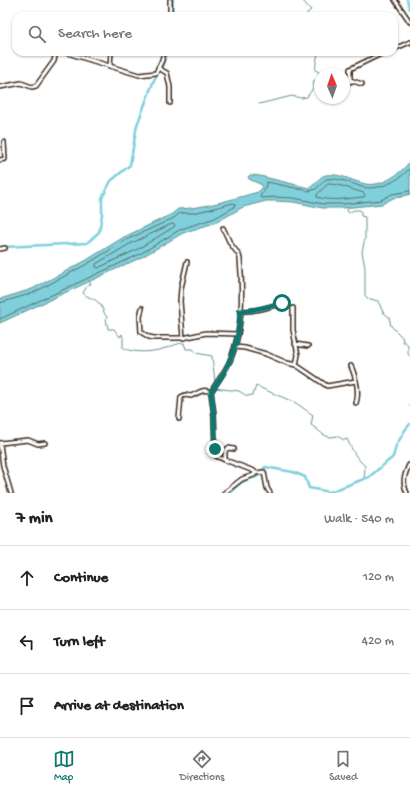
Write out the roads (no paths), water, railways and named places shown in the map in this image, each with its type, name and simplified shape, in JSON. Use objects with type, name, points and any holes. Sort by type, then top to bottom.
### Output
[{"type":"street","points":[[170,0],[170,12]]},
{"type":"street","points":[[394,0],[410,22]]},
{"type":"street","points":[[398,47],[410,42]]},
{"type":"street","points":[[0,87],[21,83],[36,86],[54,61],[55,56]]},
{"type":"street","points":[[77,56],[144,75],[154,74],[163,56]]},
{"type":"street","points":[[110,66],[111,56]]},
{"type":"street","points":[[362,84],[350,81],[350,69],[378,56]]},
{"type":"street","points":[[158,68],[167,73],[170,87],[170,103]]},
{"type":"street","points":[[0,160],[5,159],[4,142]]},
{"type":"street","points":[[223,228],[230,243],[239,254],[242,306],[235,347],[223,374],[211,392],[216,456],[254,471],[255,474]]},
{"type":"street","points":[[0,249],[5,248]]},
{"type":"street","points":[[183,338],[180,301],[186,262]]},
{"type":"street","points":[[240,311],[264,309],[282,303]]},
{"type":"street","points":[[142,308],[140,317],[141,332],[149,337],[183,338],[206,333],[238,334]]},
{"type":"street","points":[[293,308],[293,330],[298,358],[296,365]]},
{"type":"street","points":[[295,344],[308,346]]},
{"type":"street","points":[[235,347],[245,348],[266,354],[286,363],[296,365],[327,386],[356,381]]},
{"type":"street","points":[[351,366],[356,381],[358,396],[356,404]]},
{"type":"street","points":[[178,419],[181,397],[185,395],[191,396],[206,390],[211,392]]},
{"type":"street","points":[[11,493],[3,466],[0,443],[28,440],[38,444],[45,443]]},
{"type":"street","points":[[215,447],[225,451]]},
{"type":"street","points":[[225,451],[228,448],[234,449]]},
{"type":"street","points":[[225,451],[225,460]]},
{"type":"street","points":[[407,493],[403,480],[409,465]]},
{"type":"street","points":[[224,493],[242,479],[264,472],[267,488],[270,493]]},
{"type":"water","points":[[410,161],[410,194],[393,198],[382,204],[343,208],[323,208],[293,202],[275,201],[266,201],[243,207],[217,222],[183,233],[142,257],[0,323],[0,299],[32,289],[85,261],[124,237],[172,214],[178,209],[209,205],[258,192],[262,188],[262,185],[249,179],[248,177],[250,175],[309,188],[321,177],[326,175],[340,176],[362,183],[375,184],[389,180],[401,171]]},
{"type":"waterway","points":[[172,12],[173,0]]},
{"type":"waterway","points":[[302,0],[311,10],[308,12]]},
{"type":"waterway","points":[[407,0],[410,9]]},
{"type":"waterway","points":[[162,68],[166,56]]},
{"type":"waterway","points":[[259,104],[292,96],[301,98],[307,97],[313,88],[314,80],[317,80],[319,72],[315,70],[317,56]]},
{"type":"waterway","points":[[4,247],[87,243],[99,232],[102,215],[102,198],[111,181],[130,165],[137,125],[154,80],[159,71]]},
{"type":"waterway","points":[[348,208],[348,213],[354,210],[360,210],[361,216],[365,217],[365,238],[362,252],[365,268],[365,295],[367,298],[378,301],[383,312],[389,317],[391,326],[402,337],[402,342],[405,342],[408,345],[408,354],[410,356]]},
{"type":"waterway","points":[[89,281],[91,284],[87,286],[83,293],[97,301],[100,305],[107,317],[108,329],[114,329],[120,337],[122,334],[123,348],[139,352],[161,349],[184,343],[186,349],[193,349],[196,353],[212,356],[215,382]]},
{"type":"waterway","points":[[215,388],[239,391],[247,396],[253,395],[256,386],[296,403],[313,415],[311,425],[323,434],[328,437],[337,436],[344,440],[347,439],[354,454],[365,466],[364,479]]},
{"type":"waterway","points":[[229,493],[242,482],[258,476],[265,467],[293,472],[305,477],[309,488],[330,492],[369,477],[393,457],[396,446],[410,424]]}]
